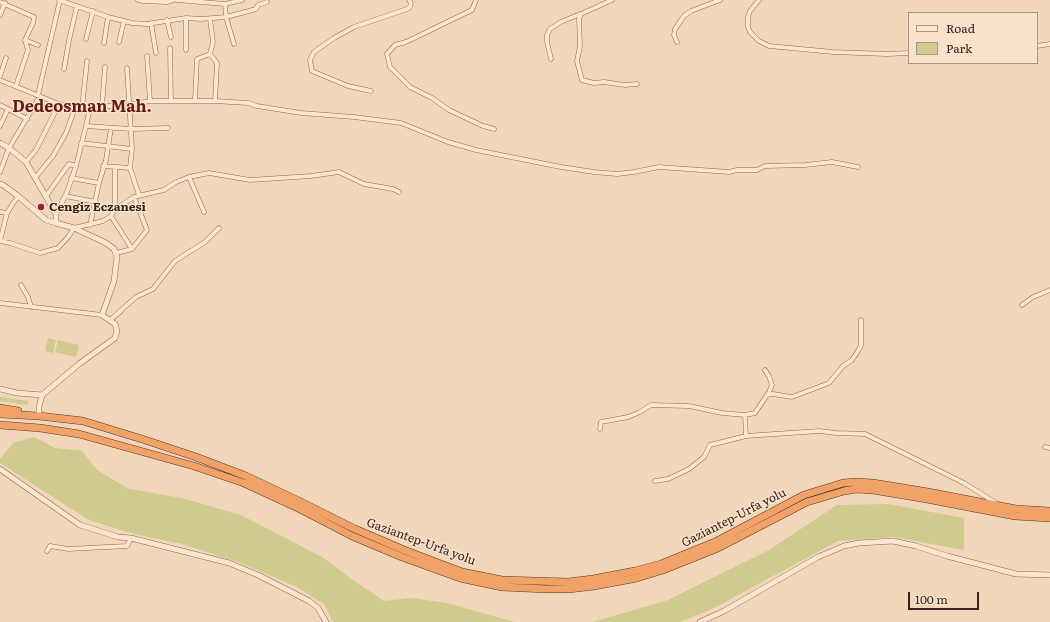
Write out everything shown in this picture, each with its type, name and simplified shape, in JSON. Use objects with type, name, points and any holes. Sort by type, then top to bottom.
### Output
[{"type":"highway","points":[[0,408],[39,416]]},
{"type":"highway","name":"Gaziantep-Urfa yolu","points":[[0,414],[39,416],[83,421],[196,457],[246,476],[355,529],[404,550],[462,572],[502,580],[568,582],[635,571],[675,558],[715,542],[804,495],[843,484],[856,482],[873,483],[928,492],[1000,506],[1050,511]]},
{"type":"highway","name":"Gaziantep-Urfa yolu","points":[[0,425],[40,428],[79,434],[194,466],[244,483],[296,507],[352,536],[402,557],[460,578],[502,587],[569,589],[637,578],[678,565],[718,548],[793,508],[828,494],[844,490],[873,490],[1016,516],[1050,518]]},
{"type":"street","points":[[0,172],[9,148],[27,119],[39,95],[60,0],[108,17],[132,23],[151,23],[186,18],[226,18],[256,9],[258,5],[267,2]]},
{"type":"street","points":[[138,0],[167,2],[175,0],[225,4],[238,0]]},
{"type":"street","points":[[371,91],[348,86],[312,71],[310,60],[314,52],[334,38],[354,27],[407,9],[410,7],[411,3],[409,0]]},
{"type":"street","points":[[476,0],[472,10],[406,42],[395,45],[387,54],[390,67],[410,87],[432,98],[449,110],[482,126],[494,129]]},
{"type":"street","points":[[551,59],[547,42],[547,35],[550,29],[561,22],[612,0]]},
{"type":"street","points":[[677,42],[674,35],[675,29],[684,16],[691,11],[720,0]]},
{"type":"street","points":[[759,0],[750,11],[747,23],[750,32],[769,46],[833,52],[887,54],[908,53]]},
{"type":"street","points":[[0,2],[34,17],[33,23],[25,40],[28,50],[16,86]]},
{"type":"street","points":[[0,15],[5,3]]},
{"type":"street","points":[[225,4],[226,18],[234,44]]},
{"type":"street","points":[[64,69],[77,6]]},
{"type":"street","points":[[86,39],[93,11]]},
{"type":"street","points":[[581,14],[579,19],[580,46],[577,62],[582,80],[594,83],[604,82],[625,86],[637,84]]},
{"type":"street","points":[[104,43],[108,17]]},
{"type":"street","points":[[186,18],[186,50]]},
{"type":"street","points":[[210,19],[213,42],[210,54]]},
{"type":"street","points":[[168,20],[171,38]]},
{"type":"street","points":[[119,42],[124,21]]},
{"type":"street","points":[[151,23],[156,53]]},
{"type":"street","points":[[25,40],[38,45]]},
{"type":"street","points":[[1038,46],[1050,44]]},
{"type":"street","points":[[170,48],[171,101]]},
{"type":"street","points":[[194,100],[197,59],[210,54]]},
{"type":"street","points":[[210,54],[217,63],[214,101]]},
{"type":"street","points":[[147,56],[150,101]]},
{"type":"street","points":[[0,76],[6,58]]},
{"type":"street","points":[[82,108],[86,61]]},
{"type":"street","points":[[102,106],[105,67]]},
{"type":"street","points":[[116,253],[132,249],[147,230],[136,196],[130,168],[132,148],[128,68]]},
{"type":"street","points":[[0,80],[59,104],[75,108],[129,105],[150,101],[194,100],[248,103],[301,114],[354,117],[401,123],[448,142],[476,150],[594,172],[617,174],[634,172],[659,166],[729,172],[737,170],[757,170],[765,166],[805,165],[832,162],[858,167]]},
{"type":"street","points":[[26,162],[36,150],[59,104]]},
{"type":"street","points":[[0,105],[27,119]]},
{"type":"street","points":[[35,178],[53,156],[66,133],[75,108]]},
{"type":"street","points":[[56,223],[56,214],[65,196],[76,166],[90,108]]},
{"type":"street","points":[[0,126],[8,109]]},
{"type":"street","points":[[86,126],[130,129],[168,128]]},
{"type":"street","points":[[90,225],[99,182],[106,160],[111,128]]},
{"type":"street","points":[[82,143],[132,148]]},
{"type":"street","points":[[0,144],[9,148],[26,162],[56,214]]},
{"type":"street","points":[[46,196],[69,164],[76,166]]},
{"type":"street","points":[[103,166],[130,168]]},
{"type":"street","points":[[115,167],[115,209]]},
{"type":"street","points":[[18,196],[7,213],[0,241],[40,253],[58,248],[74,228],[103,221],[111,216],[115,209],[136,196],[164,190],[176,182],[189,177],[209,173],[250,180],[311,176],[339,172],[364,184],[393,189],[400,192]]},
{"type":"street","points":[[189,177],[204,212]]},
{"type":"street","points":[[71,178],[99,182]]},
{"type":"street","points":[[0,184],[18,196],[46,220],[74,228],[106,243],[114,249],[117,257],[117,266],[114,281],[102,315]]},
{"type":"street","points":[[65,196],[96,202]]},
{"type":"street","points":[[0,212],[7,213]]},
{"type":"street","points":[[111,216],[132,249]]},
{"type":"street","points":[[110,320],[136,297],[153,289],[175,261],[205,242],[219,228]]},
{"type":"street","points":[[21,285],[28,297],[31,307]]},
{"type":"street","points":[[1022,305],[1033,297],[1050,290]]},
{"type":"street","points":[[0,303],[102,315],[114,324],[117,332],[115,338],[79,364],[42,395],[39,407],[39,416]]},
{"type":"street","points":[[110,320],[121,311]]},
{"type":"street","points":[[767,395],[773,394],[792,397],[829,383],[843,366],[852,360],[861,346],[861,320]]},
{"type":"street","points":[[600,429],[601,422],[628,417],[651,405],[689,406],[722,413],[745,415],[755,413],[772,385],[765,370]]},
{"type":"street","points":[[0,389],[17,393],[42,395]]},
{"type":"street","points":[[745,415],[746,436]]},
{"type":"street","points":[[655,481],[668,479],[689,469],[704,457],[710,445],[746,436],[819,431],[865,434],[964,484],[1000,506]]},
{"type":"street","points":[[1045,447],[1050,448]]},
{"type":"street","points":[[0,469],[80,525],[118,537],[131,538],[229,563],[258,575],[309,601],[318,608],[326,622]]},
{"type":"street","points":[[47,551],[50,546],[68,549],[127,546],[131,538]]},
{"type":"street","points":[[700,622],[724,611],[818,557],[844,546],[859,543],[893,541],[1016,574],[1050,575]]},
{"type":"green space","points":[[48,338],[56,340],[53,353],[45,351]]},
{"type":"green space","points":[[58,340],[79,345],[76,357],[55,352]]},
{"type":"green space","points":[[0,397],[28,401],[28,405],[0,401]]},
{"type":"green space","points":[[34,437],[55,448],[82,451],[97,470],[129,489],[182,498],[241,515],[322,557],[384,601],[412,598],[447,603],[514,622],[333,622],[324,604],[297,587],[241,563],[182,544],[134,534],[89,520],[0,463],[0,459],[13,443]]},
{"type":"green space","points":[[888,504],[964,518],[964,550],[894,537],[838,541],[714,608],[680,622],[593,622],[668,600],[769,550],[837,505]]},
{"type":"place","name":"Cengiz Eczanesi","points":[[41,207]]},
{"type":"district","name":"Dedeosman Mah.","points":[[82,107]]}]
